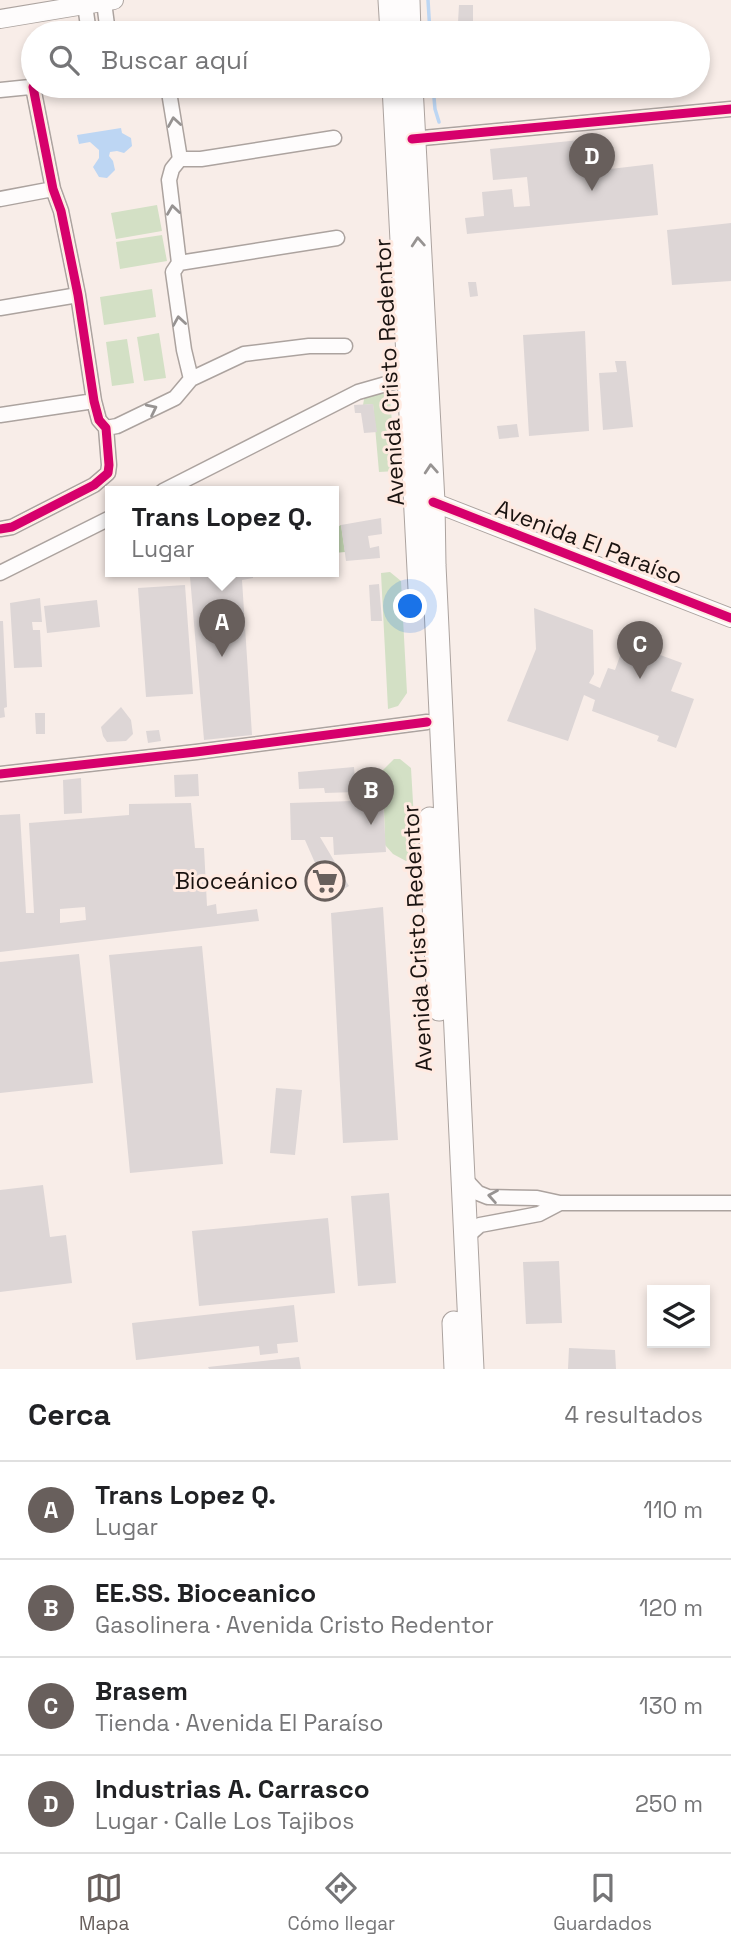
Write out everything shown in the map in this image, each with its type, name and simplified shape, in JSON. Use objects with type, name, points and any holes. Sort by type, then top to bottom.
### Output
[{"type":"highway","points":[[408,0],[409,21]]},
{"type":"highway","name":"Avenida Cristo Redentor","points":[[395,98],[427,722],[456,1369]]},
{"type":"highway","name":"Avenida Cristo Redentor","points":[[411,98],[433,502],[464,1238],[472,1369]]},
{"type":"street","points":[[0,19],[109,1],[108,21]]},
{"type":"street","points":[[85,5],[87,21]]},
{"type":"street","points":[[0,90],[21,88]]},
{"type":"street","points":[[0,529],[12,527],[49,509],[94,485],[108,473],[106,428],[99,420],[94,401],[78,295],[61,211],[53,189],[39,98]]},
{"type":"street","points":[[170,98],[180,159],[172,169],[169,180],[178,263],[173,272],[191,379]]},
{"type":"street","points":[[412,139],[731,109]]},
{"type":"street","points":[[180,159],[201,159],[334,138]]},
{"type":"street","points":[[0,199],[53,189]]},
{"type":"street","points":[[178,263],[337,238]]},
{"type":"street","points":[[0,308],[78,295]]},
{"type":"street","points":[[106,428],[117,426],[175,398],[191,379],[244,354],[297,347],[345,346]]},
{"type":"street","points":[[173,486],[358,392],[407,378]]},
{"type":"street","points":[[0,415],[94,401]]},
{"type":"street","name":"Avenida El Paraíso","points":[[433,502],[731,618]]},
{"type":"street","points":[[0,573],[105,520]]},
{"type":"street","points":[[0,774],[427,722]]},
{"type":"street","points":[[463,1177],[478,1193],[488,1197],[537,1198],[560,1203],[731,1203]]},
{"type":"street","points":[[464,1238],[480,1225],[539,1214],[560,1203]]},
{"type":"green space","points":[[157,205],[162,231],[116,239],[111,213]]},
{"type":"green space","points":[[162,235],[167,261],[120,269],[116,242]]},
{"type":"green space","points":[[152,289],[156,317],[104,325],[100,297]]},
{"type":"green space","points":[[159,333],[166,378],[144,381],[137,337]]},
{"type":"green space","points":[[127,339],[134,383],[112,386],[106,342]]},
{"type":"green space","points":[[389,386],[396,471],[379,472],[373,404],[363,405],[365,394]]},
{"type":"green space","points":[[341,525],[345,552],[339,553]]},
{"type":"green space","points":[[390,572],[401,581],[407,693],[398,706],[388,709],[381,573]]},
{"type":"green space","points":[[394,759],[400,759],[411,768],[416,854],[406,861],[393,854],[385,845],[383,770]]},
{"type":"water","points":[[121,128],[122,133],[131,138],[132,146],[124,153],[110,152],[115,170],[107,178],[99,177],[93,167],[99,158],[99,150],[90,142],[79,144],[77,135]]},
{"type":"building","points":[[459,5],[473,5],[473,21],[458,21]]},
{"type":"building","points":[[590,139],[593,171],[653,164],[658,215],[467,234],[465,218],[484,216],[482,192],[512,189],[514,207],[530,206],[527,177],[493,180],[490,149]]},
{"type":"building","points":[[731,223],[731,281],[672,285],[667,230]]},
{"type":"building","points":[[468,282],[476,282],[478,296],[470,297]]},
{"type":"building","points":[[585,331],[589,431],[529,436],[523,335]]},
{"type":"building","points":[[615,361],[626,361],[633,427],[603,430],[599,373],[617,372]]},
{"type":"building","points":[[373,404],[377,432],[364,433],[361,413],[355,413],[354,405]]},
{"type":"building","points":[[517,424],[519,437],[499,439],[497,426]]},
{"type":"building","points":[[381,518],[382,534],[368,536],[370,548],[379,546],[380,558],[346,561],[341,525]]},
{"type":"building","points":[[190,577],[253,577],[242,580],[252,735],[204,740]]},
{"type":"building","points":[[379,584],[382,621],[371,621],[369,585]]},
{"type":"building","points":[[185,585],[193,694],[146,697],[138,588]]},
{"type":"building","points":[[40,598],[42,622],[32,622],[33,630],[40,630],[42,667],[14,668],[10,603]]},
{"type":"building","points":[[97,600],[100,627],[47,633],[44,606]]},
{"type":"building","points":[[534,608],[593,630],[594,674],[589,683],[600,688],[608,668],[615,670],[625,642],[682,663],[671,691],[694,699],[676,748],[657,741],[659,736],[592,711],[595,700],[584,695],[568,741],[507,721],[536,649]]},
{"type":"building","points":[[0,621],[3,621],[7,707],[4,708],[5,717],[0,718]]},
{"type":"building","points":[[121,707],[131,720],[133,734],[126,741],[107,742],[101,727]]},
{"type":"building","points":[[35,713],[45,713],[45,734],[36,734]]},
{"type":"building","points":[[159,730],[161,741],[148,743],[146,731]]},
{"type":"building","points":[[354,767],[356,792],[325,793],[324,788],[299,789],[298,772]]},
{"type":"building","points":[[198,774],[199,796],[175,797],[174,775]]},
{"type":"building","points":[[81,778],[82,813],[64,814],[63,780]]},
{"type":"building","points":[[383,800],[386,852],[334,855],[333,837],[320,837],[349,886],[332,896],[323,896],[309,879],[319,872],[305,840],[291,840],[290,803]]},
{"type":"building","points":[[191,803],[195,848],[204,848],[207,906],[216,904],[217,914],[257,909],[259,921],[0,952],[0,815],[20,814],[26,913],[34,913],[29,823],[129,815],[129,804]],"holes":[[[85,907],[86,920],[60,923],[60,909]]]},
{"type":"building","points":[[383,907],[398,1140],[343,1143],[331,913]]},
{"type":"building","points":[[202,946],[223,1164],[130,1173],[109,955]]},
{"type":"building","points":[[79,954],[93,1083],[0,1093],[0,962]]},
{"type":"building","points":[[276,1088],[302,1090],[295,1155],[270,1153]]},
{"type":"building","points":[[43,1185],[50,1237],[66,1235],[72,1283],[0,1292],[0,1190]]},
{"type":"building","points":[[389,1193],[396,1283],[358,1286],[351,1196]]},
{"type":"building","points":[[328,1218],[335,1293],[199,1306],[192,1231]]},
{"type":"building","points":[[559,1261],[562,1323],[526,1324],[523,1262]]},
{"type":"building","points":[[294,1305],[298,1342],[277,1344],[278,1353],[260,1355],[259,1346],[136,1360],[132,1323]]},
{"type":"building","points":[[569,1348],[615,1350],[616,1369],[568,1369]]},
{"type":"building","points":[[299,1357],[301,1369],[208,1367]]},
{"type":"waterway","points":[[428,0],[429,21]]},
{"type":"waterway","points":[[434,98],[439,122]]},
{"type":"cycle path","points":[[0,529],[12,527],[94,485],[108,473],[109,465],[106,428],[99,420],[94,401],[78,295],[35,98]]},
{"type":"cycle path","points":[[412,139],[731,109]]},
{"type":"cycle path","points":[[433,502],[731,618]]},
{"type":"cycle path","points":[[0,774],[427,722]]},
{"type":"place","name":"Industrias A. Carrasco","points":[[592,191]]},
{"type":"place","name":"Trans Lopez Q.","points":[[222,657]]},
{"type":"place","name":"Brasem","points":[[640,679]]},
{"type":"place","name":"EE.SS. Bioceanico","points":[[371,825]]},
{"type":"place","name":"Bioceánico","points":[[325,881]]}]
